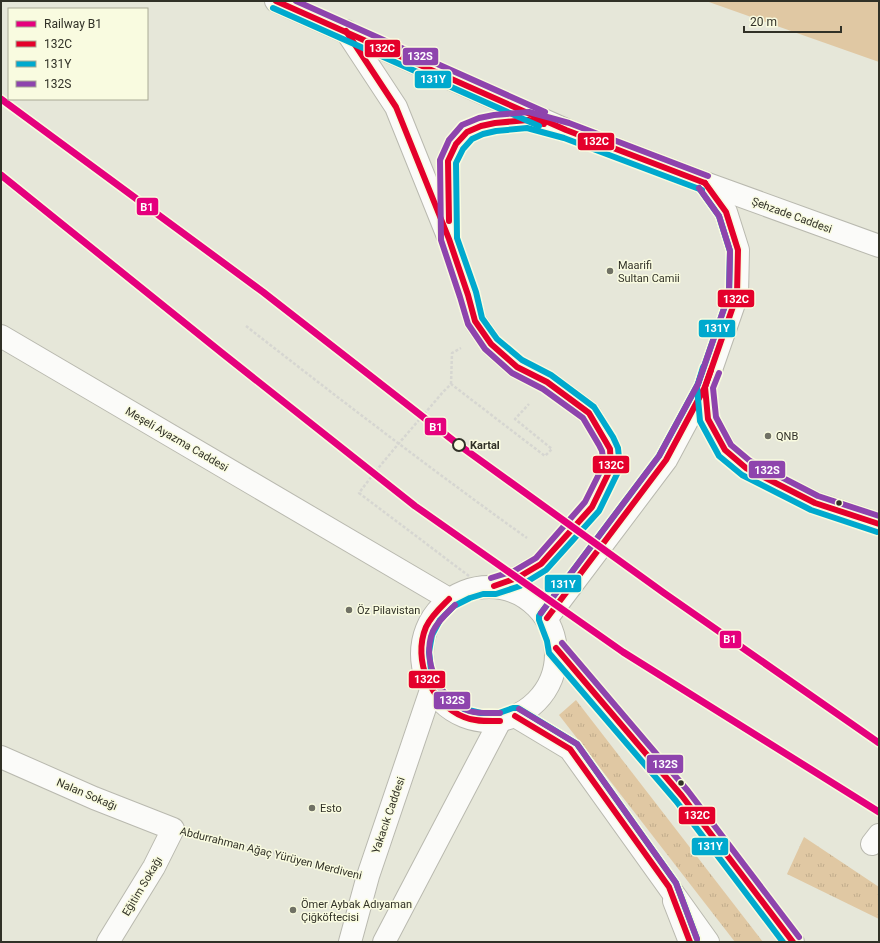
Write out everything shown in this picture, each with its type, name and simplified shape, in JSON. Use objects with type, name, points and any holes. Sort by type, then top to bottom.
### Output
[{"type":"main road","points":[[276,1],[566,130]]},
{"type":"main road","points":[[346,32],[396,106],[449,239],[475,321],[483,334],[491,344],[518,367],[547,382],[589,413],[610,449],[611,468],[592,507],[541,564],[517,578],[467,590],[449,599],[434,615],[424,632],[421,652],[423,672],[431,690],[444,705],[461,716],[480,721],[507,718],[521,714],[538,700],[551,682],[557,660],[555,639],[547,618],[533,602],[515,591],[488,586]]},
{"type":"main road","points":[[449,239],[448,161],[456,144],[467,132],[481,126],[495,123],[528,120],[566,130]]},
{"type":"main road","name":"Şehzade Caddesi","points":[[566,130],[879,246]]},
{"type":"main road","points":[[547,618],[666,460],[705,387],[737,296],[738,250],[726,212],[706,183]]},
{"type":"main road","name":"Meşeli Ayazma Caddesi","points":[[1,336],[449,599]]},
{"type":"main road","points":[[705,387],[708,419],[725,450],[746,468],[815,503],[879,524]]},
{"type":"main road","points":[[556,648],[682,796],[793,942]]},
{"type":"main road","name":"Yakacık Caddesi","points":[[350,942],[368,876],[431,690]]},
{"type":"main road","points":[[507,718],[570,749],[708,942]]},
{"type":"main road","points":[[384,942],[507,718]]},
{"type":"main road","name":"Nalan Sokağı","points":[[1,757],[94,798],[173,829]]},
{"type":"main road","name":"Eğitim Sokağı","points":[[108,942],[154,867],[173,829]]},
{"type":"main road","points":[[668,887],[675,942]]},
{"type":"main road","points":[[668,887],[690,942]]},
{"type":"path","points":[[246,326],[319,383],[529,540]]},
{"type":"path","points":[[452,353],[451,384],[359,493],[488,586]]},
{"type":"path","points":[[451,384],[545,456],[552,449],[515,419],[547,382]]},
{"type":"path","name":"Abdurrahman Ağaç Yürüyen Merdiveni","points":[[173,829],[368,876]]},
{"type":"green space","points":[[706,1],[879,1],[879,62]]},
{"type":"green space","points":[[576,700],[763,942],[735,942],[559,715]]},
{"type":"green space","points":[[804,837],[879,887],[879,919],[787,874]]},
{"type":"rail line","name":"B1","points":[[1,99],[263,292],[459,445],[664,593],[879,743]]},
{"type":"rail line","name":"B1","points":[[1,175],[415,506],[623,652],[879,812]]},
{"type":"transit line","name":"132C","points":[[276,1],[566,130],[705,183]]},
{"type":"transit line","name":"132S","points":[[296,1],[545,112]]},
{"type":"transit line","name":"131Y","points":[[273,8],[539,126]]},
{"type":"transit line","name":"132C","points":[[346,31],[396,107],[449,239],[475,321],[491,344],[517,367],[547,382],[589,413],[610,449],[611,468],[592,507],[541,564],[517,578],[494,586]]},
{"type":"transit line","name":"132S","points":[[491,578],[514,571],[536,558],[585,502],[603,466],[603,458],[602,451],[583,418],[543,389],[512,373],[485,349],[468,324],[441,240],[440,160],[449,140],[462,125],[479,118],[529,112],[569,123],[708,176]]},
{"type":"transit line","name":"132C","points":[[449,221],[448,161],[456,144],[467,132],[481,126],[495,123],[528,120],[544,124]]},
{"type":"transit line","name":"131Y","points":[[697,939],[676,883],[577,744],[518,708],[513,708],[499,713],[481,713],[464,709],[450,699],[438,686],[431,670],[429,652],[432,635],[440,620],[454,606],[470,598],[483,594],[496,594],[520,586],[546,570],[599,511],[619,470],[618,448],[613,437],[594,407],[551,375],[522,360],[497,339],[482,318],[476,292],[457,238],[456,163],[463,149],[472,139],[483,134],[496,131],[527,128],[564,138],[702,190]]},
{"type":"transit line","name":"132C","points":[[547,618],[666,460],[705,387],[737,295],[738,250],[726,212],[705,183]]},
{"type":"transit line","name":"131Y","points":[[699,188],[719,216],[730,251],[729,294],[698,384],[659,456],[541,613],[539,620],[547,641],[549,653],[676,801],[783,942]]},
{"type":"transit line","name":"132S","points":[[541,613],[659,456],[698,384],[729,294],[730,251],[719,216],[699,188]]},
{"type":"transit line","name":"131Y","points":[[703,367],[697,387],[700,421],[719,456],[742,475],[811,510],[877,532]]},
{"type":"transit line","name":"132C","points":[[711,370],[705,387],[708,419],[725,450],[746,468],[815,503],[879,524]]},
{"type":"transit line","name":"132S","points":[[719,373],[713,388],[716,417],[731,445],[750,461],[818,496],[879,516]]},
{"type":"transit line","name":"132C","points":[[449,599],[430,619],[422,640],[421,653],[427,680],[442,702],[452,711],[473,720],[500,721]]},
{"type":"transit line","name":"132S","points":[[455,605],[443,617],[433,631],[429,654],[435,678],[449,698],[458,706],[473,712],[500,713]]},
{"type":"transit line","name":"132S","points":[[562,643],[688,791],[799,937]]},
{"type":"transit line","name":"132C","points":[[556,648],[682,796],[793,942]]},
{"type":"transit line","name":"132S","points":[[519,709],[577,744],[676,883],[697,939]]},
{"type":"transit line","name":"132C","points":[[515,716],[570,749],[669,887],[690,942]]},
{"type":"place","name":"Maarifi Sultan Camii","points":[[610,271]]},
{"type":"place","name":"QNB","points":[[768,436]]},
{"type":"place","name":"Kartal","points":[[459,445]]},
{"type":"place","name":"Öz Pilavistan","points":[[349,610]]},
{"type":"place","name":"Esto","points":[[312,808]]},
{"type":"place","name":"Ömer Aybak Adıyaman Çiğköftecisi","points":[[293,910]]}]
